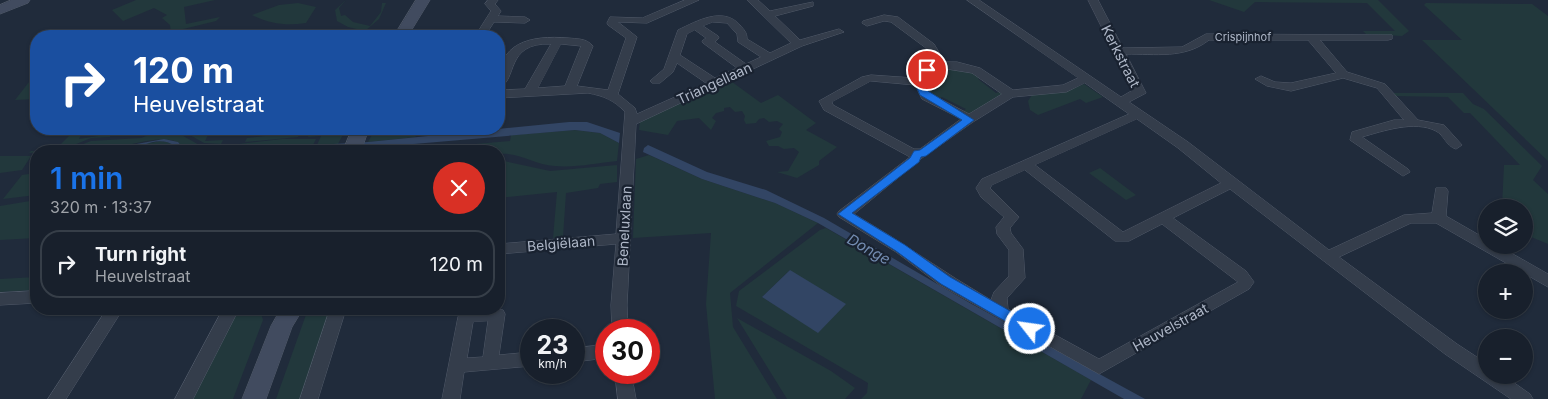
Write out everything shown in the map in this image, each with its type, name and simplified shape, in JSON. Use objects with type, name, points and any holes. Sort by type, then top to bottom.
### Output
[{"type":"main road","points":[[2,7],[23,0]]},
{"type":"main road","points":[[408,30],[423,0]]},
{"type":"main road","points":[[409,30],[430,0]]},
{"type":"main road","points":[[254,399],[286,315]]},
{"type":"street","points":[[484,30],[496,11],[490,4],[493,0]]},
{"type":"street","points":[[632,37],[612,23],[614,19],[643,21],[694,0]]},
{"type":"street","points":[[752,0],[798,44]]},
{"type":"street","points":[[972,0],[1139,114],[1478,367]]},
{"type":"street","name":"Kerkstraat","points":[[1093,0],[1140,93],[1121,101]]},
{"type":"street","points":[[767,15],[808,4]]},
{"type":"street","points":[[867,23],[884,18],[894,19],[930,46],[942,66]]},
{"type":"street","points":[[492,19],[525,20]]},
{"type":"street","points":[[656,81],[669,70],[682,32],[711,19],[730,20],[742,34],[742,40],[770,57]]},
{"type":"street","points":[[612,95],[632,37],[643,21]]},
{"type":"street","points":[[695,26],[714,38],[707,42],[745,68]]},
{"type":"street","name":"Triangellaan","points":[[630,122],[798,44],[839,32]]},
{"type":"street","name":"Crispijnhof","points":[[1119,51],[1183,50],[1194,47],[1206,37],[1388,37]]},
{"type":"street","points":[[1311,37],[1343,74],[1380,86],[1414,123]]},
{"type":"street","points":[[505,71],[513,54],[519,47],[536,40],[584,43],[587,46],[569,90]]},
{"type":"street","points":[[530,93],[557,42]]},
{"type":"street","points":[[674,56],[714,83]]},
{"type":"street","points":[[919,82],[925,72],[942,66],[958,65],[976,70],[1010,94],[1066,88],[1087,78]]},
{"type":"street","points":[[1261,79],[1273,86],[1293,88],[1343,74]]},
{"type":"street","points":[[918,153],[911,153],[828,107],[825,101],[829,97],[862,80],[871,78],[919,82]]},
{"type":"street","points":[[919,82],[926,96],[969,120]]},
{"type":"street","points":[[505,94],[530,93],[540,90],[608,92],[630,108],[630,122]]},
{"type":"street","name":"Heuvelstraat","points":[[1010,94],[969,120],[922,154],[918,153],[915,160],[844,214],[901,248],[945,281],[1099,367],[1244,285],[1246,282],[1241,275],[1163,218]]},
{"type":"street","points":[[1000,312],[1000,296],[1017,278],[1016,249],[1004,234],[1003,227],[1012,217],[986,194],[983,188],[987,182],[1139,114]]},
{"type":"street","name":"Beneluxlaan","points":[[620,319],[630,122]]},
{"type":"street","points":[[1403,172],[1356,140],[1356,135],[1394,124],[1414,123],[1440,128],[1456,145]]},
{"type":"street","points":[[1025,164],[1120,237],[1124,237],[1232,183]]},
{"type":"street","points":[[1439,218],[1440,191]]},
{"type":"street","points":[[1329,256],[1409,218],[1439,218],[1548,281]]},
{"type":"street","name":"Belgiëlaan","points":[[505,248],[623,238]]},
{"type":"street","points":[[2,302],[30,298]]},
{"type":"street","points":[[57,399],[112,315]]},
{"type":"street","points":[[184,399],[228,315]]},
{"type":"street","points":[[309,399],[336,315]]},
{"type":"street","points":[[451,399],[466,317],[487,315]]},
{"type":"street","points":[[490,363],[497,315]]},
{"type":"street","points":[[457,366],[520,360]]},
{"type":"street","points":[[625,384],[627,399]]},
{"type":"street","points":[[1503,384],[1524,399]]},
{"type":"green space","points":[[136,0],[215,0],[184,7],[186,24],[220,17],[216,21],[179,30],[171,30],[170,25],[162,18],[167,15],[154,8],[123,21],[112,10]]},
{"type":"green space","points":[[346,0],[339,8],[341,16],[345,15],[353,22],[370,26],[381,12],[382,3],[386,3],[379,19],[366,30],[348,27],[337,21],[335,10]]},
{"type":"green space","points":[[1209,0],[1378,0],[1409,31],[1402,36],[1366,34],[1363,31],[1395,31],[1367,3],[1255,2],[1244,12]]},
{"type":"green space","points":[[298,3],[316,7],[306,23],[279,24],[252,15],[279,5]]},
{"type":"green space","points":[[1426,3],[1532,4],[1548,16],[1548,161],[1422,40],[1462,40],[1424,5]]},
{"type":"green space","points":[[953,67],[983,76],[978,79],[996,93],[1002,91],[1003,95],[978,111],[967,113],[962,112],[966,109],[942,97],[937,100],[929,95],[924,79],[931,80],[940,73],[935,69]]},
{"type":"green space","points":[[728,79],[761,103],[778,95],[816,123],[806,130],[837,147],[819,161],[819,165],[797,178],[777,172],[788,171],[799,152],[794,148],[784,149],[778,146],[769,146],[766,141],[780,137],[782,132],[779,129],[783,124],[777,121],[769,122],[764,118],[759,119],[756,123],[746,124],[742,111],[735,112],[730,107],[716,113],[712,118],[716,121],[711,130],[699,118],[677,121],[668,135],[639,130],[640,121]]},
{"type":"green space","points":[[29,82],[30,99],[15,100]]},
{"type":"green space","points":[[1084,84],[1103,97],[1086,103],[1080,99],[1038,115],[1030,110],[1028,101],[1032,95],[1070,90]]},
{"type":"green space","points":[[1391,93],[1463,93],[1473,104],[1484,109],[1542,166],[1533,180],[1548,194],[1548,244],[1533,238],[1533,199],[1502,199],[1504,165],[1520,165],[1470,113],[1464,113],[1448,97],[1394,96]]},
{"type":"green space","points":[[575,130],[600,133],[619,143],[617,161],[578,166],[547,165],[505,154],[505,145],[463,145],[510,141],[511,135]]},
{"type":"green space","points":[[70,135],[81,135],[79,139],[111,135],[110,137],[91,138],[74,145],[60,145]]},
{"type":"green space","points":[[149,135],[182,135],[199,145],[182,145],[163,139],[128,145],[81,145],[91,141],[141,138]]},
{"type":"green space","points":[[190,135],[208,135],[205,141],[223,140],[221,144],[204,143]]},
{"type":"green space","points":[[299,135],[298,137],[245,142],[247,138]]},
{"type":"green space","points":[[309,135],[343,135],[338,144],[317,145],[321,136],[308,137]]},
{"type":"green space","points":[[372,135],[414,135],[416,137],[368,142]]},
{"type":"green space","points":[[282,139],[316,139],[313,145],[230,145]]},
{"type":"green space","points":[[161,141],[174,145],[139,145]]},
{"type":"green space","points":[[649,155],[702,179],[775,203],[818,223],[730,293],[733,327],[777,399],[715,399],[706,304],[711,233],[633,238],[636,159]]},
{"type":"green space","points":[[0,156],[30,156],[22,170],[0,173]]},
{"type":"green space","points":[[505,161],[550,171],[617,165],[617,182],[600,184],[598,188],[566,193],[563,237],[553,238],[557,192],[505,197]]},
{"type":"green space","points":[[1100,168],[1136,195],[1126,200],[1089,173]]},
{"type":"green space","points":[[30,174],[30,196],[3,199],[22,175]]},
{"type":"green space","points":[[30,201],[30,238],[0,240],[0,206]]},
{"type":"green space","points":[[826,228],[1091,380],[1081,399],[861,399],[867,393],[868,383],[736,306],[739,291],[820,230]],"holes":[[[790,270],[818,332],[762,297]]]},
{"type":"green space","points":[[30,277],[30,290],[0,292],[0,279]]},
{"type":"green space","points":[[235,315],[262,315],[263,320],[233,399],[192,399]]},
{"type":"green space","points":[[306,315],[331,315],[304,399],[276,399]]},
{"type":"green space","points":[[737,318],[831,371],[855,388],[845,399],[787,399]]},
{"type":"water","points":[[587,122],[620,133],[619,143],[600,133],[575,130],[402,145],[316,145],[438,135],[505,135],[505,128]]},
{"type":"water","points":[[164,139],[178,142],[181,145],[157,141],[143,145],[131,145]]},
{"type":"water","name":"Donge","points":[[648,145],[707,172],[766,190],[824,218],[970,303],[1145,399],[1124,399],[818,223],[775,203],[702,179],[643,152],[644,148]]},
{"type":"water","points":[[790,270],[846,304],[818,333],[762,297]]},
{"type":"route","points":[[927,70],[922,74],[919,82],[926,96],[969,120],[922,154],[918,153],[915,160],[844,214],[901,248],[945,281],[1030,329]]}]
